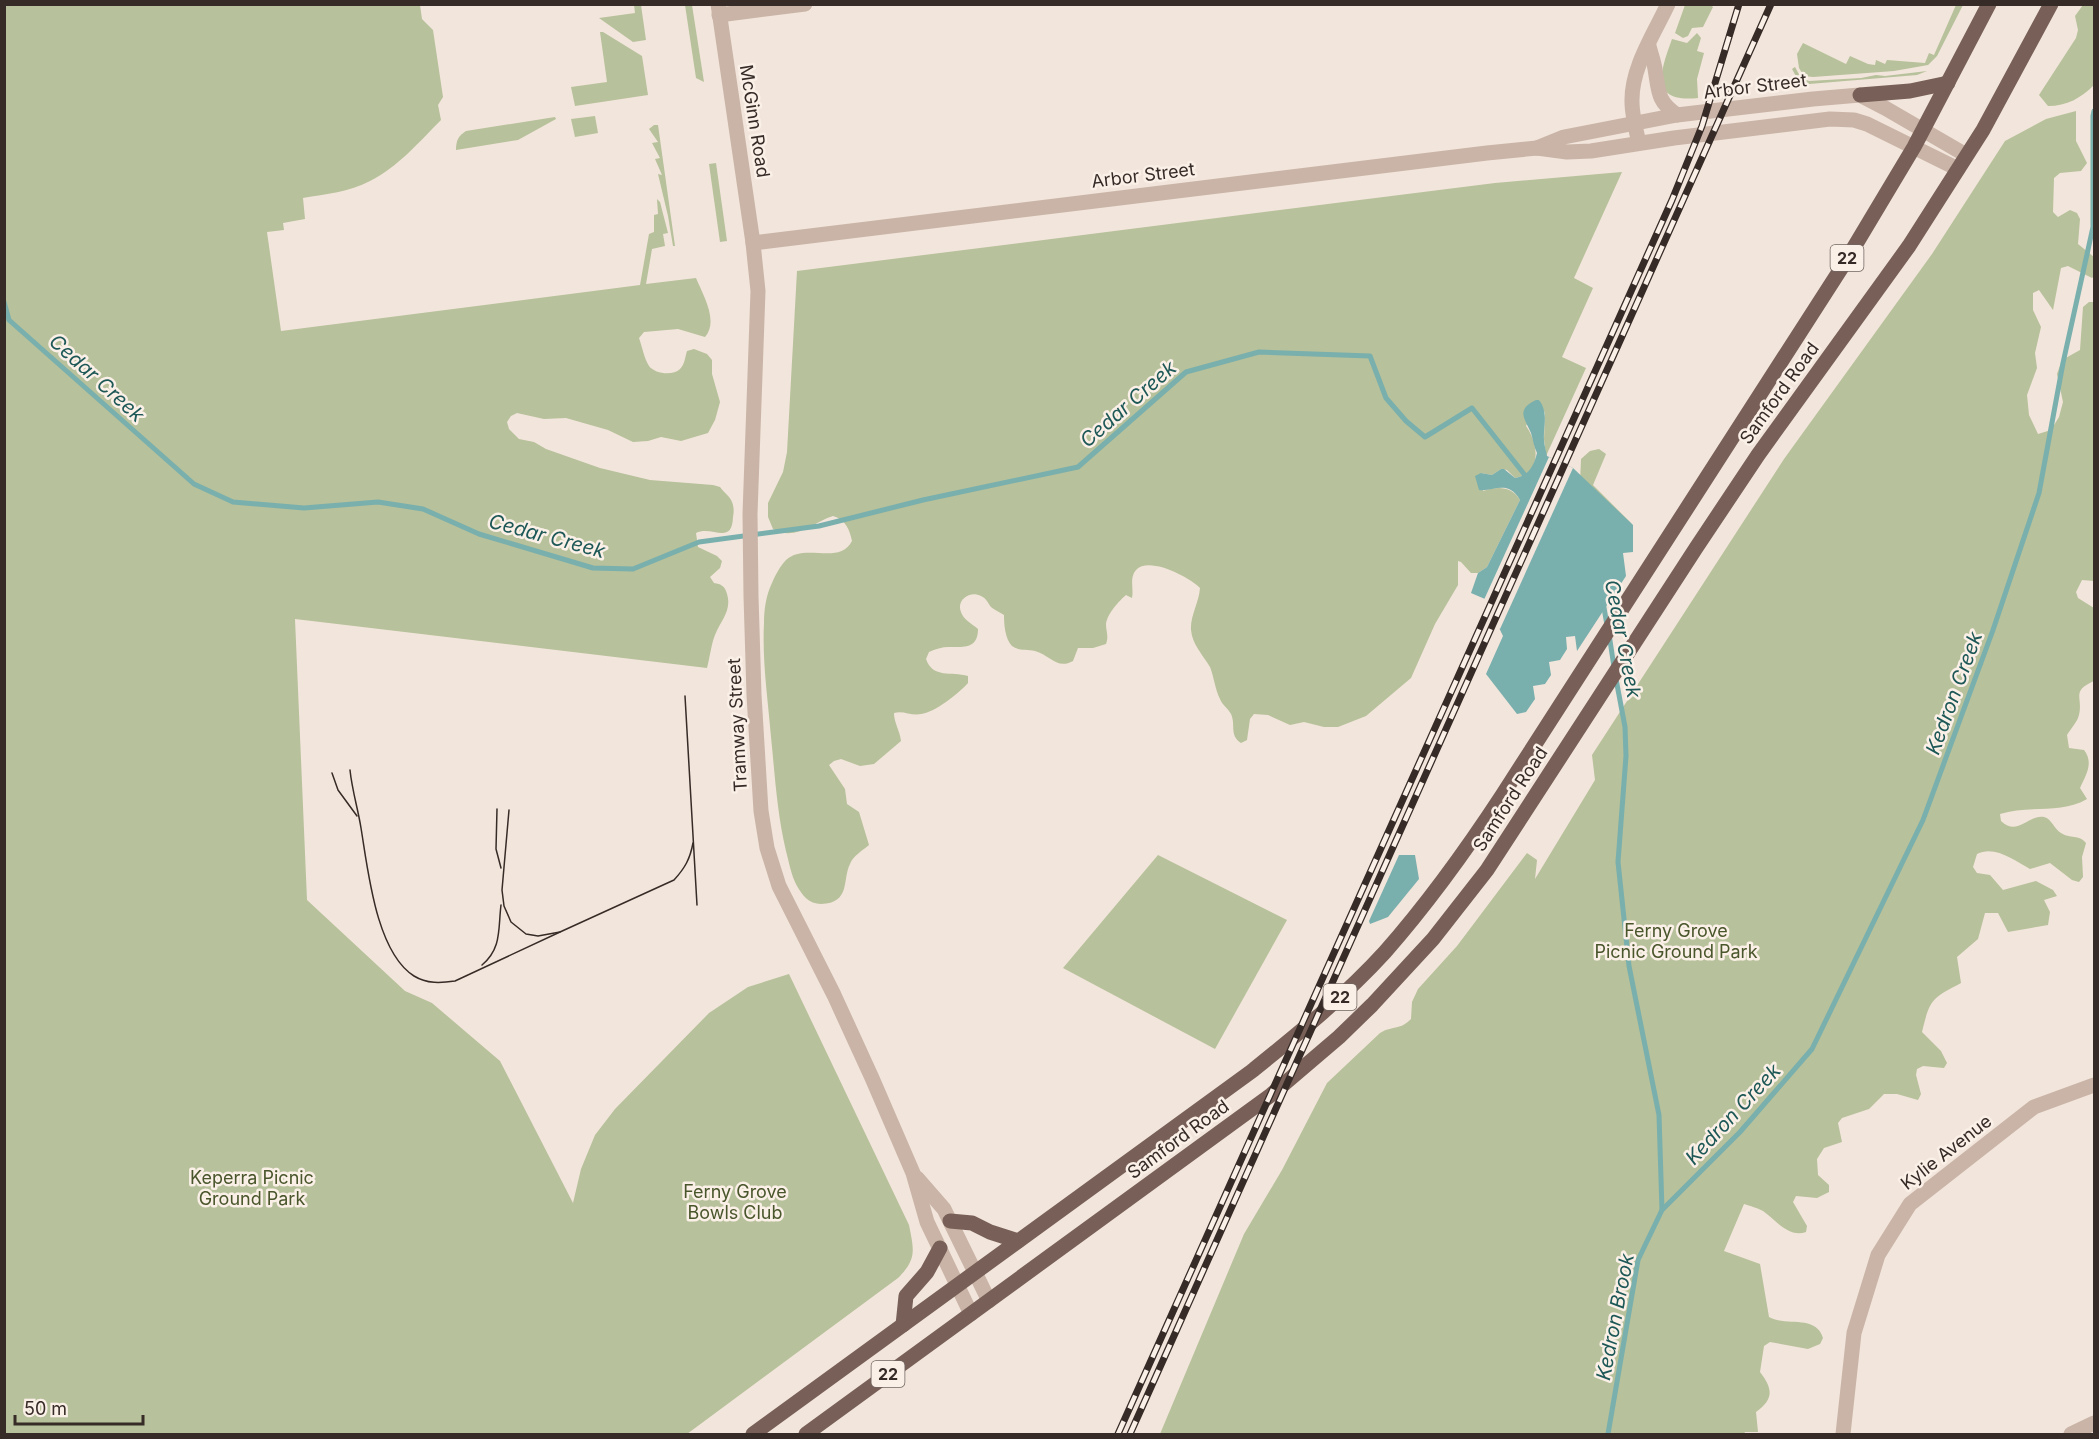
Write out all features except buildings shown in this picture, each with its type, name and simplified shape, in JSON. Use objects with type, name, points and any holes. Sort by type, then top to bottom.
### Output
[{"type":"main road","name":"Samford Road","points":[[753,1434],[1252,1071],[1316,1019],[1384,953],[1439,887],[1503,794],[1844,264],[1914,147],[1989,4]]},
{"type":"main road","name":"Samford Road","points":[[806,1434],[1271,1095],[1372,1005],[1433,939],[1487,870],[1758,455],[1909,246],[1988,120],[2051,4]]},
{"type":"main road","points":[[1860,95],[1910,91],[1948,83]]},
{"type":"main road","points":[[950,1221],[972,1223],[990,1232],[1018,1241]]},
{"type":"main road","points":[[903,1325],[906,1296],[927,1272],[940,1248]]},
{"type":"street","points":[[718,10],[805,4]]},
{"type":"street","points":[[1639,143],[1632,93],[1638,70],[1668,4]]},
{"type":"street","name":"McGinn Road","points":[[718,10],[753,243]]},
{"type":"street","points":[[1649,46],[1655,69],[1656,86],[1661,100],[1677,115]]},
{"type":"street","points":[[1860,95],[1966,155]]},
{"type":"street","name":"Arbor Street","points":[[1537,148],[1564,137],[1677,115],[1860,95]]},
{"type":"street","name":"Arbor Street","points":[[753,243],[1345,169],[1537,148],[1567,152],[1591,151],[1639,143],[1841,119],[1867,124],[1958,169]]},
{"type":"street","name":"Tramway Street","points":[[753,243],[758,291],[750,514],[753,695],[761,811],[767,848],[779,886],[834,995],[914,1173],[927,1222],[971,1314]]},
{"type":"street","name":"Kylie Avenue","points":[[1843,1434],[1854,1333],[1878,1255],[1910,1204],[2034,1107],[2094,1085]]},
{"type":"street","name":"Tramway Street","points":[[914,1173],[944,1209],[989,1301]]},
{"type":"street","points":[[2071,1434],[2094,1423]]},
{"type":"green space","points":[[5,4],[420,5],[422,19],[433,30],[443,97],[438,105],[441,120],[390,169],[354,188],[303,198],[305,219],[283,223],[284,230],[267,232],[281,331],[640,285],[649,234],[654,232],[654,215],[658,214],[657,199],[660,202],[668,233],[663,234],[665,246],[652,249],[646,284],[696,278],[710,316],[709,331],[705,337],[678,329],[644,332],[639,338],[649,366],[660,372],[669,373],[680,369],[687,351],[694,349],[707,354],[712,360],[712,374],[720,402],[715,420],[708,433],[681,441],[661,437],[633,442],[608,430],[566,418],[544,419],[517,413],[507,422],[509,429],[519,439],[534,442],[546,449],[600,468],[650,480],[713,485],[720,487],[730,498],[734,511],[729,531],[696,533],[698,547],[722,561],[720,568],[710,577],[714,583],[724,587],[728,600],[727,610],[717,630],[707,668],[295,619],[307,900],[405,991],[432,1003],[500,1061],[573,1203],[581,1169],[595,1135],[615,1109],[709,1013],[748,987],[789,974],[909,1225],[912,1241],[911,1259],[898,1278],[687,1434],[5,1434]]},
{"type":"green space","points":[[634,5],[641,5],[646,40],[633,42],[599,18],[635,13]]},
{"type":"green space","points":[[685,5],[692,5],[704,82],[696,78]]},
{"type":"green space","points":[[1685,5],[1711,5],[1713,7],[1703,27],[1692,28],[1688,36],[1683,38],[1675,33]]},
{"type":"green space","points":[[1956,5],[1963,5],[1937,56],[1928,65],[1894,71],[1813,77],[1804,76],[1799,68],[1797,54],[1803,43],[1846,64],[1850,56],[1875,65],[1876,60],[1885,64],[1887,60],[1925,63],[1929,53],[1934,55]]},
{"type":"green space","points":[[2083,5],[2094,5],[2094,85],[2073,100],[2061,105],[2048,106],[2039,95],[2076,38],[2078,30],[2075,16]]},
{"type":"green space","points":[[600,32],[642,56],[648,95],[575,106],[571,87],[607,82]]},
{"type":"green space","points":[[1697,33],[1701,38],[1697,51],[1704,53],[1697,79],[1698,98],[1671,95],[1665,90],[1662,73],[1672,39],[1687,43]]},
{"type":"green space","points":[[1795,67],[1801,78],[1809,81],[1927,71],[1917,75],[1809,84],[1798,80],[1792,69]]},
{"type":"green space","name":"Ferny Grove Picnic Ground Park","points":[[2076,111],[2076,141],[2087,163],[2081,171],[2060,173],[2054,178],[2053,212],[2058,217],[2070,210],[2077,213],[2080,219],[2078,244],[2094,257],[2094,276],[2092,278],[2068,266],[2061,268],[2053,310],[2039,290],[2033,293],[2033,310],[2041,327],[2035,353],[2037,368],[2027,395],[2029,415],[2038,434],[2051,430],[2059,417],[2063,402],[2057,374],[2062,360],[2080,350],[2083,307],[2089,302],[2094,302],[2094,581],[2082,580],[2076,592],[2078,598],[2094,608],[2094,681],[2080,692],[2078,718],[2067,735],[2069,748],[2084,750],[2087,755],[2088,769],[2080,788],[2087,799],[2077,804],[2056,808],[2011,811],[2000,814],[2001,821],[2013,827],[2038,817],[2044,817],[2061,833],[2083,840],[2086,843],[2082,857],[2083,877],[2079,882],[2072,880],[2050,863],[2030,869],[2011,858],[1991,851],[1977,854],[1973,867],[1977,873],[1990,875],[2003,890],[2036,881],[2053,890],[2057,896],[2044,900],[2050,912],[2048,925],[2008,932],[1998,913],[1985,913],[1978,939],[1957,957],[1961,983],[1933,1001],[1922,1032],[1941,1051],[1947,1063],[1944,1068],[1923,1066],[1917,1069],[1916,1075],[1921,1094],[1918,1100],[1897,1094],[1884,1094],[1869,1109],[1842,1118],[1838,1123],[1842,1142],[1824,1148],[1817,1159],[1818,1175],[1829,1185],[1829,1192],[1817,1198],[1796,1196],[1793,1202],[1807,1226],[1806,1232],[1794,1233],[1763,1211],[1744,1204],[1724,1251],[1760,1264],[1769,1317],[1814,1326],[1823,1338],[1820,1344],[1808,1349],[1770,1342],[1764,1346],[1760,1372],[1769,1389],[1769,1398],[1756,1412],[1758,1432],[1745,1432],[1744,1434],[1160,1434],[1244,1234],[1282,1170],[1327,1083],[1380,1033],[1403,1025],[1411,1019],[1412,1002],[1418,989],[1457,946],[1527,853],[1537,860],[1535,879],[1595,780],[1592,755],[1784,459],[1932,254],[2005,141],[2046,119]]},
{"type":"green space","points":[[595,116],[598,133],[575,137],[571,119]]},
{"type":"green space","points":[[555,117],[556,119],[518,140],[456,150],[458,139],[466,131]]},
{"type":"green space","points":[[658,125],[675,246],[673,246],[658,174],[662,175],[655,159],[660,158],[652,143],[658,142],[649,129]]},
{"type":"green space","points":[[716,163],[727,241],[720,242],[709,164]]},
{"type":"green space","points":[[1622,172],[1574,278],[1593,288],[1562,357],[1586,368],[1546,456],[1545,413],[1539,400],[1526,426],[1533,441],[1536,456],[1530,470],[1515,478],[1507,470],[1501,469],[1492,475],[1481,473],[1483,491],[1504,488],[1517,495],[1520,500],[1487,567],[1478,573],[1471,573],[1458,561],[1458,585],[1435,624],[1411,678],[1366,716],[1338,727],[1324,727],[1304,722],[1290,725],[1268,715],[1254,714],[1250,719],[1247,740],[1241,743],[1235,737],[1231,714],[1221,701],[1210,667],[1192,635],[1192,620],[1200,588],[1178,574],[1150,565],[1136,570],[1132,580],[1132,598],[1126,595],[1107,620],[1106,644],[1093,648],[1078,648],[1073,661],[1062,664],[1035,651],[1012,646],[1006,635],[1004,615],[992,608],[983,597],[977,594],[969,595],[962,600],[960,608],[964,617],[978,629],[976,640],[965,647],[944,647],[934,650],[929,652],[926,659],[929,665],[938,672],[968,676],[968,683],[946,702],[926,713],[894,713],[901,741],[874,764],[860,766],[841,759],[829,765],[845,789],[847,804],[859,812],[869,845],[851,861],[844,890],[837,900],[817,904],[804,896],[792,873],[778,809],[765,666],[765,608],[770,588],[786,560],[802,553],[839,552],[852,541],[846,526],[833,516],[804,530],[789,533],[773,529],[768,517],[768,503],[783,472],[787,452],[797,271],[1495,183]]},
{"type":"green space","points":[[1599,449],[1606,454],[1593,485],[1633,525],[1580,483],[1581,459],[1590,451]]},
{"type":"green space","points":[[1158,855],[1287,920],[1215,1049],[1063,968]]},
{"type":"water","points":[[1539,400],[1544,410],[1544,442],[1547,456],[1573,468],[1633,525],[1633,552],[1623,553],[1626,576],[1577,651],[1575,636],[1566,637],[1567,649],[1560,660],[1549,662],[1551,675],[1545,684],[1533,686],[1535,699],[1526,712],[1517,714],[1486,674],[1503,636],[1485,599],[1471,593],[1478,573],[1487,567],[1520,500],[1505,488],[1479,490],[1475,476],[1481,473],[1492,475],[1504,469],[1515,478],[1530,470],[1537,453],[1523,414],[1526,407]]},
{"type":"water","points":[[1399,855],[1415,855],[1419,879],[1388,917],[1370,924],[1369,921]]},
{"type":"pier","points":[[1549,457],[1573,468],[1500,629],[1496,627],[1483,602]]},
{"type":"waterway","name":"Kedron Creek","points":[[1608,1434],[1638,1260],[1662,1210],[1740,1132],[1812,1049],[1923,820],[1993,630],[2039,493],[2063,363],[2093,227],[2094,111]]},
{"type":"waterway","name":"Cedar Creek","points":[[4,302],[9,320],[194,484],[233,502],[304,508],[378,502],[423,509],[479,534],[593,568],[633,569],[699,542],[819,526],[923,500],[1078,467],[1186,372],[1259,352],[1370,356],[1386,398],[1406,421],[1425,437],[1472,408],[1528,479]]},
{"type":"waterway","name":"Cedar Creek","points":[[1603,602],[1607,625]]},
{"type":"waterway","name":"Cedar Creek","points":[[1609,634],[1614,667]]},
{"type":"waterway","name":"Cedar Creek","points":[[1616,679],[1625,727],[1626,756],[1618,862],[1629,966],[1659,1115],[1662,1210]]},
{"type":"tram line","points":[[685,696],[697,905]]},
{"type":"tram line","points":[[350,770],[371,887],[382,930],[401,964],[414,976],[429,982],[455,981],[560,932]]},
{"type":"tram line","points":[[332,773],[338,790],[357,816]]},
{"type":"tram line","points":[[497,809],[496,849],[501,868]]},
{"type":"tram line","points":[[509,810],[502,890],[504,906],[511,922],[526,934],[538,936],[560,932],[674,880],[686,863],[693,843]]},
{"type":"tram line","points":[[482,965],[496,945],[501,905]]},
{"type":"railway","points":[[1118,1434],[1672,200],[1702,126],[1739,4]]},
{"type":"railway","points":[[1130,1434],[1771,4]]},
{"type":"park label","name":"Keperra Picnic Ground Park","points":[[252,1187]]},
{"type":"park label","name":"Ferny Grove Bowls Club","points":[[735,1201]]},
{"type":"water label","name":"Kedron Brook","points":[[1615,1317]]}]
